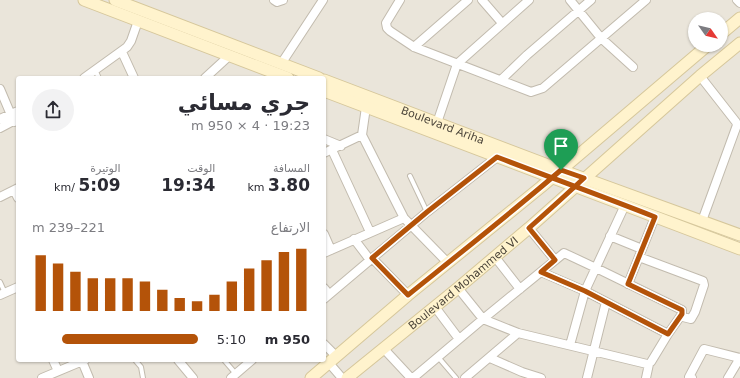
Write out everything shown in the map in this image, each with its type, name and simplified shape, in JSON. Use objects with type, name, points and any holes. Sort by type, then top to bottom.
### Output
[{"type":"street","points":[[84,0],[283,76]]},
{"type":"street","points":[[115,0],[314,76]]},
{"type":"street","points":[[274,0],[277,2],[283,0]]},
{"type":"street","points":[[282,64],[322,0]]},
{"type":"street","points":[[400,0],[386,23],[387,28],[390,31],[414,47],[531,92],[543,88],[646,0]]},
{"type":"street","points":[[414,47],[468,0]]},
{"type":"street","points":[[482,0],[502,23]]},
{"type":"street","points":[[437,123],[457,64],[529,0]]},
{"type":"street","points":[[570,0],[601,38],[633,67]]},
{"type":"street","points":[[501,80],[527,55],[591,0]]},
{"type":"street","points":[[728,29],[739,20]]},
{"type":"street","points":[[87,76],[127,47],[131,41],[138,21]]},
{"type":"street","name":"Boulevard Mohammed VI","points":[[347,378],[495,257],[700,76],[740,43]]},
{"type":"street","points":[[122,52],[133,76]]},
{"type":"street","points":[[311,378],[408,295],[552,178],[700,52]]},
{"type":"street","points":[[207,76],[229,56]]},
{"type":"street","points":[[700,76],[736,122],[737,126],[737,137],[702,221]]},
{"type":"street","name":"Boulevard Ariha","points":[[326,81],[561,170],[740,235]]},
{"type":"street","points":[[0,89],[16,115]]},
{"type":"street","name":"Boulevard Ariha","points":[[326,93],[740,249]]},
{"type":"street","points":[[366,107],[362,135],[404,218],[448,263]]},
{"type":"street","points":[[0,119],[16,115]]},
{"type":"street","points":[[0,128],[16,115]]},
{"type":"street","points":[[326,152],[362,135]]},
{"type":"street","points":[[326,140],[341,146]]},
{"type":"street","points":[[332,150],[370,232]]},
{"type":"street","points":[[326,294],[497,157]]},
{"type":"street","points":[[0,196],[16,189]]},
{"type":"street","points":[[570,345],[585,291],[625,205]]},
{"type":"street","points":[[628,284],[655,217]]},
{"type":"street","points":[[327,252],[404,218]]},
{"type":"street","points":[[529,228],[555,260]]},
{"type":"street","points":[[384,348],[412,378],[564,254],[682,310],[683,317],[691,319],[695,312],[704,285],[703,281],[640,253],[610,236]]},
{"type":"street","points":[[354,240],[408,295]]},
{"type":"street","points":[[495,257],[520,289]]},
{"type":"street","points":[[541,272],[585,291],[668,334]]},
{"type":"street","points":[[2,294],[16,288]]},
{"type":"street","points":[[458,288],[483,319],[518,333],[649,364]]},
{"type":"street","points":[[587,378],[595,351],[606,302]]},
{"type":"street","points":[[434,307],[459,339]]},
{"type":"street","points":[[646,378],[649,364],[682,314]]},
{"type":"street","points":[[465,378],[518,333]]},
{"type":"street","points":[[326,348],[342,378]]},
{"type":"street","points":[[692,378],[689,377],[704,349],[740,358],[728,378]]},
{"type":"street","points":[[490,358],[523,375],[541,378]]},
{"type":"street","points":[[54,362],[58,370]]},
{"type":"street","points":[[42,378],[58,370],[80,362]]},
{"type":"street","points":[[83,362],[89,378]]},
{"type":"street","points":[[180,362],[193,378]]},
{"type":"street","points":[[233,376],[250,362]]},
{"type":"lane","points":[[95,70],[98,76]]},
{"type":"lane","points":[[410,176],[427,212]]},
{"type":"lane","points":[[0,282],[2,294]]},
{"type":"lane","points":[[438,357],[456,378]]},
{"type":"lane","points":[[137,362],[141,367],[143,378]]},
{"type":"lane","points":[[225,362],[233,376]]},
{"type":"shaded area","points":[[0,0],[740,0],[740,378],[0,378]]},
{"type":"route","points":[[561,170],[552,178],[495,225],[408,295],[372,258],[427,212],[497,157],[552,178],[575,187],[655,217],[628,284],[682,310],[682,314],[668,334],[585,291],[541,272],[555,260],[529,228],[563,198],[575,187],[584,178],[561,170]]}]
